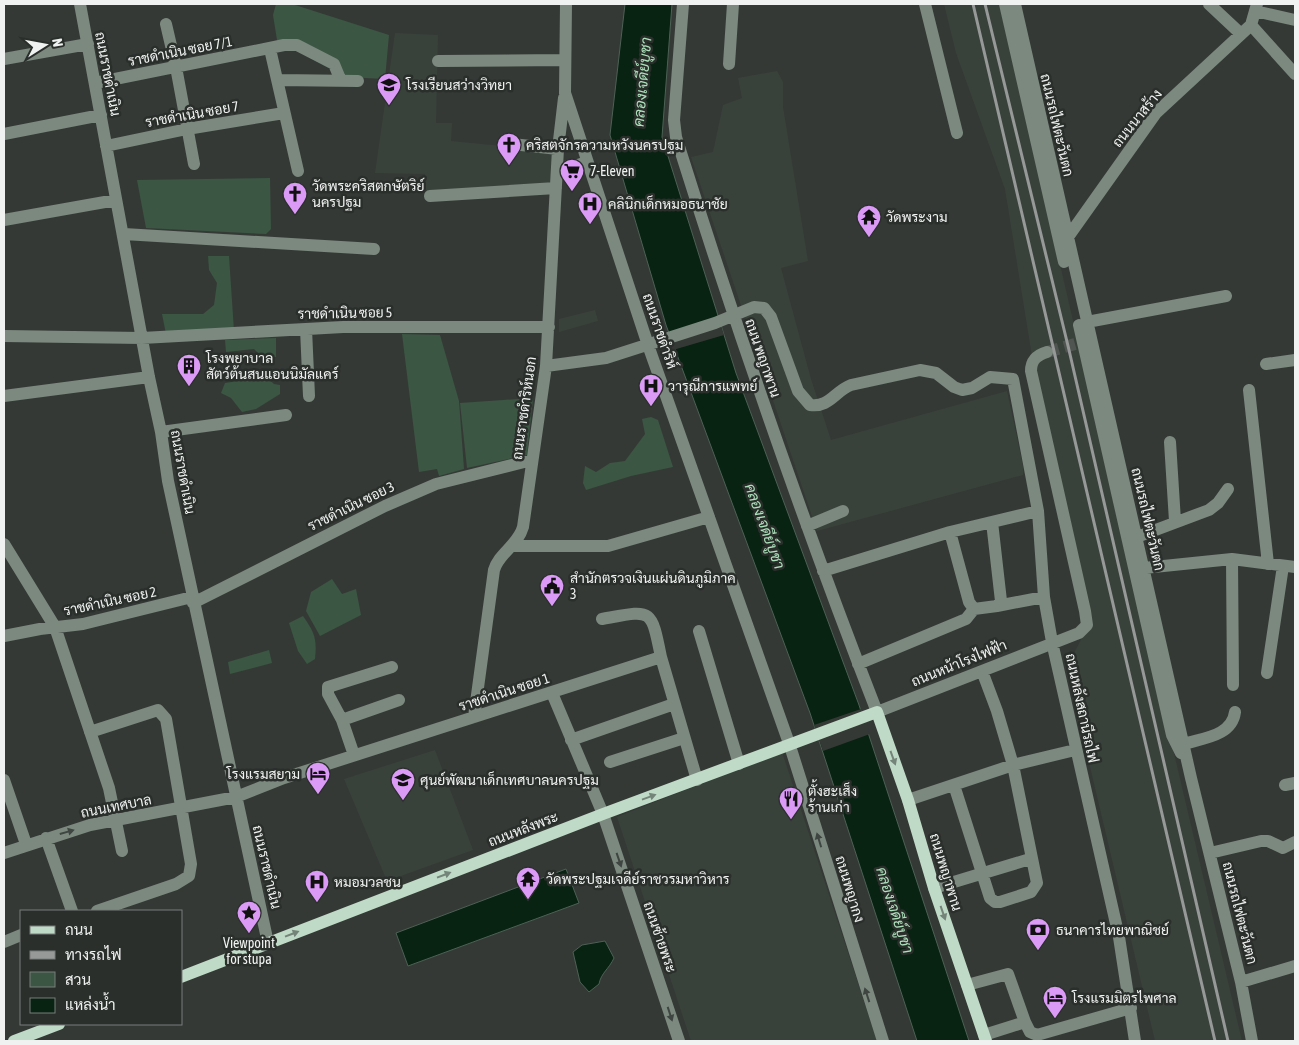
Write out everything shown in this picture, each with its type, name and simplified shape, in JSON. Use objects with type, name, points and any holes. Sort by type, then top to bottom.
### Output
[{"type":"main road","name":"ถนนหลังพระ","points":[[182,977],[603,814],[872,714]]},
{"type":"main road","name":"ถนนพญาพาน","points":[[872,714],[908,800],[934,888],[985,1038]]},
{"type":"main road","points":[[14,1041],[56,1025]]},
{"type":"street","name":"ถนนราชดำเนิน","points":[[80,4],[149,377],[161,432],[168,480],[268,943]]},
{"type":"street","name":"ถนนราชดำริห์","points":[[566,4],[565,93],[648,345],[790,746]]},
{"type":"street","name":"ถนน พญาพาน","points":[[683,4],[674,120],[676,137],[733,317],[822,571],[858,664],[872,714]]},
{"type":"street","points":[[729,64],[733,4]]},
{"type":"street","points":[[925,4],[957,133]]},
{"type":"street","points":[[1005,4],[1079,343],[1172,735],[1189,768]]},
{"type":"street","name":"ถนนรถไฟตะวันตก","points":[[1015,4],[1189,768],[1241,982],[1252,1041]]},
{"type":"street","points":[[1209,4],[1241,34]]},
{"type":"street","points":[[1295,20],[1256,7],[1251,25],[1295,74]]},
{"type":"street","points":[[166,24],[194,164]]},
{"type":"street","name":"ถนนนาสร้าง","points":[[1068,237],[1156,113],[1251,25]]},
{"type":"street","points":[[4,59],[88,44]]},
{"type":"street","name":"ราชดำเนิน ซอย 7/1","points":[[95,83],[284,45],[297,46],[334,64],[341,81]]},
{"type":"street","points":[[270,49],[298,171]]},
{"type":"street","points":[[438,60],[565,60]]},
{"type":"street","points":[[278,80],[358,81]]},
{"type":"street","name":"ถนนราชดำริห์นอก","points":[[474,717],[494,570],[497,562],[512,546],[523,527],[546,366],[558,149],[565,93]]},
{"type":"street","name":"ราชดำเนิน ซอย 7","points":[[106,146],[187,129],[284,113]]},
{"type":"street","points":[[4,134],[101,115]]},
{"type":"street","points":[[512,144],[558,149]]},
{"type":"street","points":[[557,172],[587,162]]},
{"type":"street","points":[[430,196],[556,188]]},
{"type":"street","points":[[4,220],[116,200]]},
{"type":"street","points":[[124,234],[374,249]]},
{"type":"street","points":[[1087,322],[1226,296]]},
{"type":"street","name":"ถนนหลังสถานีรถไฟ","points":[[733,317],[754,307],[764,308],[771,317],[798,391],[810,405],[818,406],[825,404],[833,399],[841,389],[851,385],[920,370],[936,373],[954,387],[962,390],[972,388],[990,377],[1013,378],[1038,511],[1044,597],[1052,642],[1119,937],[1135,1041]]},
{"type":"street","points":[[546,366],[606,358],[733,317]]},
{"type":"street","name":"ราชดำเนิน ซอย 5","points":[[4,336],[142,338],[306,329],[549,327]]},
{"type":"street","points":[[306,329],[309,396]]},
{"type":"street","name":"ถนนหน้าโรงไฟฟ้า","points":[[872,714],[1079,633],[1086,624],[1087,618],[1031,371],[1031,364],[1035,358],[1047,352]]},
{"type":"street","points":[[1266,364],[1295,360]]},
{"type":"street","points":[[4,396],[149,377]]},
{"type":"street","points":[[1249,390],[1268,564]]},
{"type":"street","points":[[161,432],[286,415]]},
{"type":"street","points":[[1170,442],[1174,521]]},
{"type":"street","name":"ราชดำเนิน ซอย 3","points":[[193,600],[371,512],[428,487],[532,460]]},
{"type":"street","points":[[1137,538],[1174,521],[1209,510],[1218,503],[1228,489]]},
{"type":"street","points":[[807,526],[843,511]]},
{"type":"street","points":[[822,571],[950,532],[1038,511]]},
{"type":"street","points":[[512,546],[608,546],[709,516]]},
{"type":"street","points":[[992,522],[1001,601],[997,606]]},
{"type":"street","points":[[950,532],[969,602],[974,609]]},
{"type":"street","points":[[4,544],[55,627],[109,788],[122,851]]},
{"type":"street","points":[[1232,559],[1233,685]]},
{"type":"street","points":[[1144,568],[1232,559],[1289,567],[1267,673]]},
{"type":"street","points":[[858,664],[966,619],[974,609],[1044,597]]},
{"type":"street","name":"ราชดำเนิน ซอย 2","points":[[4,636],[83,624],[193,600]]},
{"type":"street","points":[[602,618],[637,612],[648,615],[654,622],[674,704],[697,780]]},
{"type":"street","points":[[699,631],[739,764]]},
{"type":"street","name":"ราชดำเนิน ซอย 1","points":[[236,797],[284,778],[662,657]]},
{"type":"street","points":[[354,755],[342,720],[328,694],[328,687],[392,667]]},
{"type":"street","points":[[954,785],[990,898],[995,902],[1000,902],[1031,892],[1035,888],[1036,883],[1013,765],[997,710],[982,671]]},
{"type":"street","name":"ถนนซ้ายพระ","points":[[552,692],[603,814],[679,1041]]},
{"type":"street","points":[[342,720],[399,700]]},
{"type":"street","points":[[571,740],[674,704]]},
{"type":"street","points":[[90,732],[158,710],[166,719],[191,864],[189,876],[176,884],[100,910]]},
{"type":"street","points":[[1184,744],[1217,734],[1228,728],[1234,719],[1235,712]]},
{"type":"street","points":[[610,762],[684,738]]},
{"type":"street","name":"ถนนพญากง","points":[[790,746],[883,1041]]},
{"type":"street","points":[[908,800],[1013,765],[1075,750]]},
{"type":"street","points":[[4,780],[26,844]]},
{"type":"street","name":"ถนนเทศบาล","points":[[4,852],[90,825],[236,797]]},
{"type":"street","points":[[46,838],[72,910]]},
{"type":"street","points":[[1210,854],[1261,841],[1268,841],[1283,848],[1295,842]]},
{"type":"street","points":[[934,888],[1030,859]]},
{"type":"street","points":[[4,942],[20,935]]},
{"type":"street","points":[[1241,982],[1295,966]]},
{"type":"street","points":[[967,984],[1008,974],[1030,1032],[1036,1035],[1131,1008]]},
{"type":"street","points":[[985,1038],[1026,1022]]},
{"type":"shaded area","points":[[944,4],[1000,4],[1124,542],[1242,1041],[1155,1041],[1083,737],[1072,657],[1090,622],[1041,412],[1005,189],[956,53]]},
{"type":"shaded area","points":[[395,33],[438,35],[436,123],[452,123],[451,141],[555,151],[554,191],[425,198],[425,174],[375,173]]},
{"type":"shaded area","points":[[777,71],[783,82],[783,107],[808,261],[781,268],[811,379],[831,440],[1007,391],[1023,466],[1023,475],[817,531],[691,157],[713,152],[723,105],[742,98],[738,78]]},
{"type":"shaded area","points":[[595,310],[598,321],[559,332],[559,319]]},
{"type":"shaded area","name":"ศุนย์พัฒนาเด็กเทศบาลนครปฐม","points":[[435,750],[473,850],[387,881],[344,779]]},
{"type":"shaded area","points":[[782,752],[877,1041],[691,1041],[617,817]]},
{"type":"green space","points":[[276,4],[292,4],[389,35],[385,79],[345,77],[277,40],[273,15]]},
{"type":"green space","points":[[270,178],[271,229],[266,234],[146,228],[137,180]]},
{"type":"green space","points":[[208,256],[229,256],[234,331],[166,334],[162,314],[203,314],[214,305],[217,283],[209,270]]},
{"type":"green space","points":[[402,334],[440,335],[459,401],[464,469],[439,476],[437,469],[419,472]]},
{"type":"green space","points":[[276,338],[276,357],[262,357],[254,349],[226,352],[225,340]]},
{"type":"green space","points":[[263,374],[274,384],[280,385],[280,394],[256,409],[242,412],[231,398],[221,393],[225,383],[258,378]]},
{"type":"green space","points":[[533,398],[527,455],[467,468],[460,403]]},
{"type":"green space","points":[[651,417],[658,420],[673,467],[631,476],[586,490],[583,483],[585,466],[596,472],[610,463],[625,461],[645,434],[642,419]]},
{"type":"green space","points":[[332,579],[342,594],[356,589],[361,615],[320,636],[306,611],[311,592]]},
{"type":"green space","points":[[303,616],[313,632],[316,646],[315,659],[307,664],[298,651],[289,623]]},
{"type":"green space","points":[[269,650],[272,663],[230,674],[228,662]]},
{"type":"water","name":"คลองเจดีย์บูชา","points":[[625,4],[672,4],[662,137],[736,373],[859,705],[969,1041],[917,1041],[810,713],[666,325],[610,135]]},
{"type":"water","points":[[566,869],[579,903],[408,966],[396,933]]},
{"type":"water","points":[[605,941],[614,958],[601,977],[599,984],[589,992],[580,982],[573,952],[582,945]]},
{"type":"pier","points":[[718,317],[724,335],[673,350],[667,333]]},
{"type":"pier","points":[[861,709],[870,734],[823,751],[814,725]]},
{"type":"tunnel","points":[[1047,352],[1075,344]]},
{"type":"railway","points":[[973,4],[1215,1041]]},
{"type":"railway","points":[[985,4],[1069,350],[1228,1041]]},
{"type":"place","name":"โรงเรียนสว่างวิทยา","points":[[389,106]]},
{"type":"place","name":"คริสตจักรความหวังนครปฐม","points":[[509,166]]},
{"type":"place","name":"7-Eleven","points":[[572,192]]},
{"type":"place","name":"วัดพระคริสตกษัตริย์ นครปฐม","points":[[295,215]]},
{"type":"place","name":"คลินิกเด็กหมอธนาชัย","points":[[590,225]]},
{"type":"place","name":"วัดพระงาม","points":[[869,238]]},
{"type":"place","name":"โรงพยาบาล สัตว์ต้นสนแอนนิมัลแคร์","points":[[189,387]]},
{"type":"place","name":"วารุณีการแพทย์","points":[[651,407]]},
{"type":"place","name":"สำนักตรวจเงินแผ่นดินภูมิภาค 3","points":[[552,607]]},
{"type":"place","name":"โรงแรมสยาม","points":[[318,795]]},
{"type":"place","name":"ศุนย์พัฒนาเด็กเทศบาลนครปฐม","points":[[403,801]]},
{"type":"place","name":"ตั้งฮะเส็ง ร้านเก่า","points":[[791,820]]},
{"type":"place","name":"วัดพระปฐมเจดีย์ราชวรมหาวิหาร","points":[[528,900]]},
{"type":"place","name":"หมอมวลชน","points":[[317,903]]},
{"type":"place","name":"Viewpoint for stupa","points":[[249,934]]},
{"type":"place","name":"ธนาคารไทยพาณิชย์","points":[[1038,951]]},
{"type":"place","name":"โรงแรมมิตรไพศาล","points":[[1055,1019]]}]
